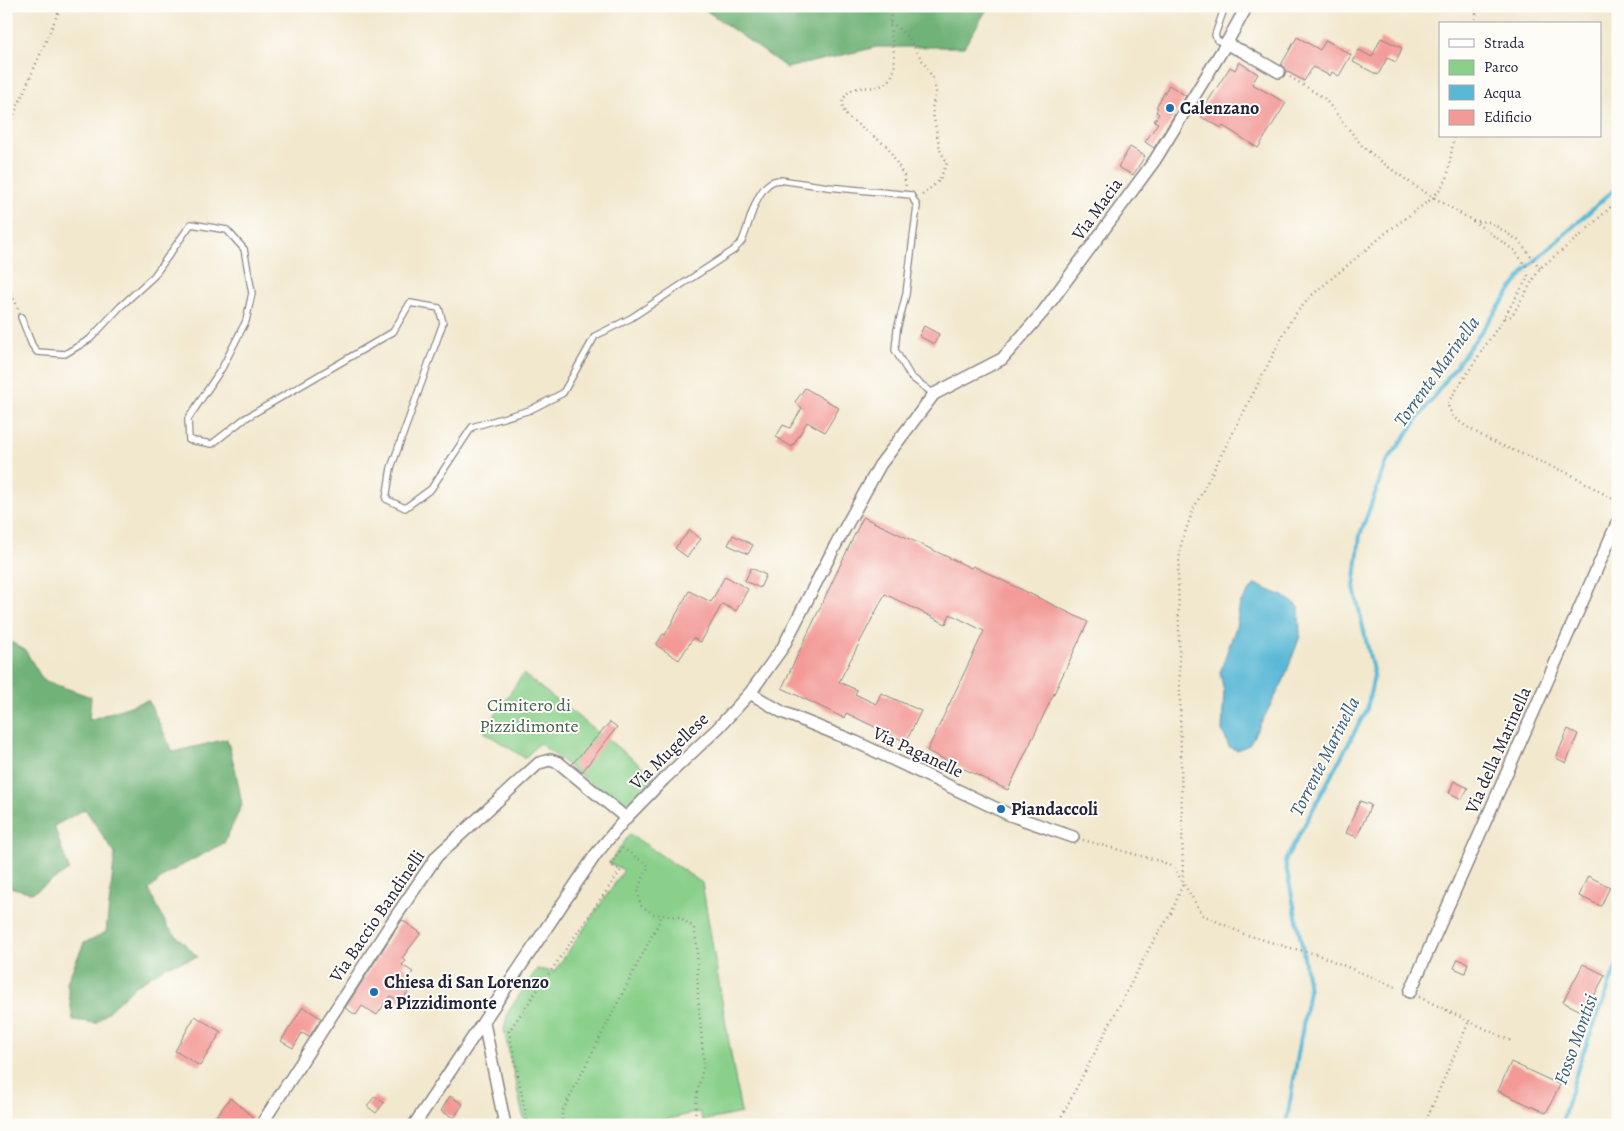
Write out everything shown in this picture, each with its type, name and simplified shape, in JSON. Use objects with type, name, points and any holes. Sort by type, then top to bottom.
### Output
[{"type":"street","name":"Via Macia","points":[[934,394],[1002,359],[1044,312],[1155,160],[1247,6]]},
{"type":"street","points":[[1226,44],[1279,72]]},
{"type":"street","name":"Via Mugellese","points":[[414,1125],[596,854],[626,818],[718,728],[750,692],[783,647],[835,546],[880,465],[934,394]]},
{"type":"street","name":"Via della Marinella","points":[[1410,992],[1618,521]]},
{"type":"street","name":"Via Paganelle","points":[[750,692],[782,712],[856,742],[1010,815],[1073,837]]},
{"type":"street","name":"Via Baccio Bandinelli","points":[[261,1125],[392,922],[437,856],[539,763],[550,760],[559,763],[626,818]]},
{"type":"street","points":[[484,1023],[505,1125]]},
{"type":"lane","points":[[1225,6],[1215,34],[1217,40],[1226,44]]},
{"type":"lane","points":[[21,317],[32,345],[37,352],[64,354],[90,338],[154,276],[192,224],[227,230],[244,249],[252,293],[246,321],[226,360],[188,419],[190,440],[212,444],[244,419],[393,332],[410,303],[439,308],[443,324],[391,468],[386,499],[405,508],[430,489],[472,427],[530,410],[563,393],[595,336],[631,318],[734,250],[741,242],[754,203],[769,183],[780,180],[911,195],[917,206],[906,294],[897,330],[895,350],[911,377],[934,394]]},
{"type":"path","points":[[6,133],[61,6]]},
{"type":"path","points":[[893,6],[890,13],[890,24],[894,72],[890,79],[879,87],[858,87],[847,93],[842,103],[845,114],[849,118],[888,147],[904,176],[908,194]]},
{"type":"path","points":[[1474,22],[1478,6]]},
{"type":"path","points":[[890,24],[896,26],[910,40],[934,80],[936,93],[932,108],[940,150],[947,163],[939,181],[914,200]]},
{"type":"path","points":[[1279,72],[1324,98],[1363,147],[1390,169],[1473,221],[1514,251],[1527,268],[1528,277],[1503,319],[1447,404],[1453,417],[1491,441],[1572,475],[1618,502]]},
{"type":"path","points":[[1057,1125],[1150,947],[1172,912],[1183,883],[1178,572],[1181,544],[1193,510],[1292,318],[1312,295],[1387,232],[1434,198],[1447,179],[1454,138]]},
{"type":"path","points":[[1503,319],[1512,316],[1540,268],[1618,200]]},
{"type":"path","points":[[1473,221],[1490,222],[1519,241],[1540,268]]},
{"type":"path","points":[[6,280],[21,317]]},
{"type":"path","points":[[1073,837],[1163,862],[1174,868],[1204,915],[1244,934],[1316,954],[1410,992],[1512,1042]]},
{"type":"path","points":[[528,1125],[509,1031],[621,870],[610,865],[622,848],[649,866],[638,888],[640,905],[653,914],[680,917],[694,928],[697,945],[698,998],[704,1064],[697,1094],[695,1117],[699,1125]]},
{"type":"path","points":[[562,1125],[562,1112],[662,916]]},
{"type":"path","points":[[1424,1125],[1470,1021]]},
{"type":"path","points":[[658,1125],[695,1117]]},
{"type":"green space","points":[[700,6],[989,6],[964,47],[877,47],[787,68]]},
{"type":"green space","points":[[6,639],[25,650],[43,680],[91,697],[89,720],[148,700],[173,752],[227,739],[236,772],[242,805],[224,843],[166,874],[149,890],[167,926],[198,957],[166,966],[134,987],[96,1023],[73,1020],[67,982],[84,943],[106,932],[115,854],[85,809],[54,826],[69,870],[32,893],[6,886]]},
{"type":"green space","name":"Cimitero di Pizzidimonte","points":[[523,674],[656,777],[625,809],[539,743],[525,758],[484,732]]},
{"type":"green space","points":[[630,834],[702,883],[741,1113],[703,1121],[699,1112],[643,1125],[525,1125],[504,1030],[508,1012],[537,969],[554,972],[624,870],[609,863]]},
{"type":"water","points":[[1255,584],[1285,597],[1299,607],[1300,636],[1283,682],[1249,745],[1237,750],[1229,747],[1222,730],[1224,692],[1220,672],[1236,627],[1240,604]]},
{"type":"building","points":[[1297,37],[1320,50],[1326,40],[1351,55],[1339,76],[1332,72],[1330,76],[1313,67],[1304,81],[1286,71],[1281,65]]},
{"type":"building","points":[[1381,38],[1402,48],[1396,62],[1387,58],[1378,75],[1353,62],[1359,50],[1372,57]]},
{"type":"building","points":[[1239,62],[1258,74],[1252,84],[1286,103],[1258,148],[1223,126],[1222,128],[1201,117],[1207,112],[1203,109],[1230,67],[1235,70]]},
{"type":"building","name":"Calenzano","points":[[1169,85],[1186,96],[1154,148],[1145,142],[1158,123],[1154,121],[1159,114],[1156,112],[1158,108],[1156,107]]},
{"type":"building","points":[[1130,147],[1145,156],[1133,175],[1118,167]]},
{"type":"building","points":[[924,326],[939,334],[934,344],[919,336]]},
{"type":"building","points":[[805,388],[839,408],[825,432],[807,422],[792,447],[776,437],[783,425],[790,428],[802,408],[795,402]]},
{"type":"building","points":[[863,517],[971,568],[973,566],[1088,622],[1008,790],[927,751],[984,631],[950,614],[946,624],[885,594],[839,682],[857,690],[855,694],[876,704],[881,693],[921,711],[906,742],[846,713],[844,718],[782,688]]},
{"type":"building","points":[[690,530],[701,539],[687,557],[675,548]]},
{"type":"building","points":[[733,535],[753,545],[748,554],[728,545]]},
{"type":"building","points":[[751,568],[766,575],[760,588],[745,581]]},
{"type":"building","points":[[725,576],[748,589],[736,611],[722,604],[701,642],[693,638],[679,660],[656,645],[663,634],[665,635],[689,591],[711,602]]},
{"type":"building","points":[[610,722],[617,727],[582,772],[572,764]]},
{"type":"building","points":[[1568,729],[1578,734],[1566,763],[1556,758]]},
{"type":"building","points":[[1454,781],[1468,788],[1462,799],[1449,793]]},
{"type":"building","points":[[1360,801],[1371,805],[1357,837],[1346,833]]},
{"type":"building","points":[[1588,876],[1610,887],[1601,906],[1579,896]]},
{"type":"building","points":[[402,920],[421,933],[402,958],[406,961],[402,965],[413,972],[407,980],[412,984],[402,1002],[390,996],[377,1015],[362,1006],[356,1015],[345,1008]]},
{"type":"building","points":[[1458,959],[1468,963],[1465,973],[1454,968]]},
{"type":"building","points":[[1583,964],[1605,975],[1585,1013],[1563,1002]]},
{"type":"building","points":[[303,1007],[321,1018],[309,1037],[302,1033],[293,1048],[281,1041]]},
{"type":"building","points":[[195,1016],[221,1032],[200,1066],[175,1051]]},
{"type":"building","points":[[1511,1062],[1560,1085],[1546,1113],[1498,1091]]},
{"type":"building","points":[[375,1096],[384,1103],[376,1113],[367,1106]]},
{"type":"building","points":[[450,1096],[463,1104],[454,1118],[441,1111]]},
{"type":"building","points":[[230,1098],[253,1117],[247,1125],[210,1125]]},
{"type":"waterway","name":"Torrente Marinella","points":[[1286,1125],[1309,990],[1285,861],[1367,709],[1374,675],[1354,588],[1360,535],[1386,463],[1527,268],[1618,186]]},
{"type":"waterway","name":"Fosso Montisi","points":[[1561,1125],[1580,1061],[1618,963]]},
{"type":"place","name":"Calenzano","points":[[1170,108]]},
{"type":"place","name":"Piandaccoli","points":[[1001,809]]},
{"type":"place","name":"Chiesa di San Lorenzo a Pizzidimonte","points":[[374,992]]}]
